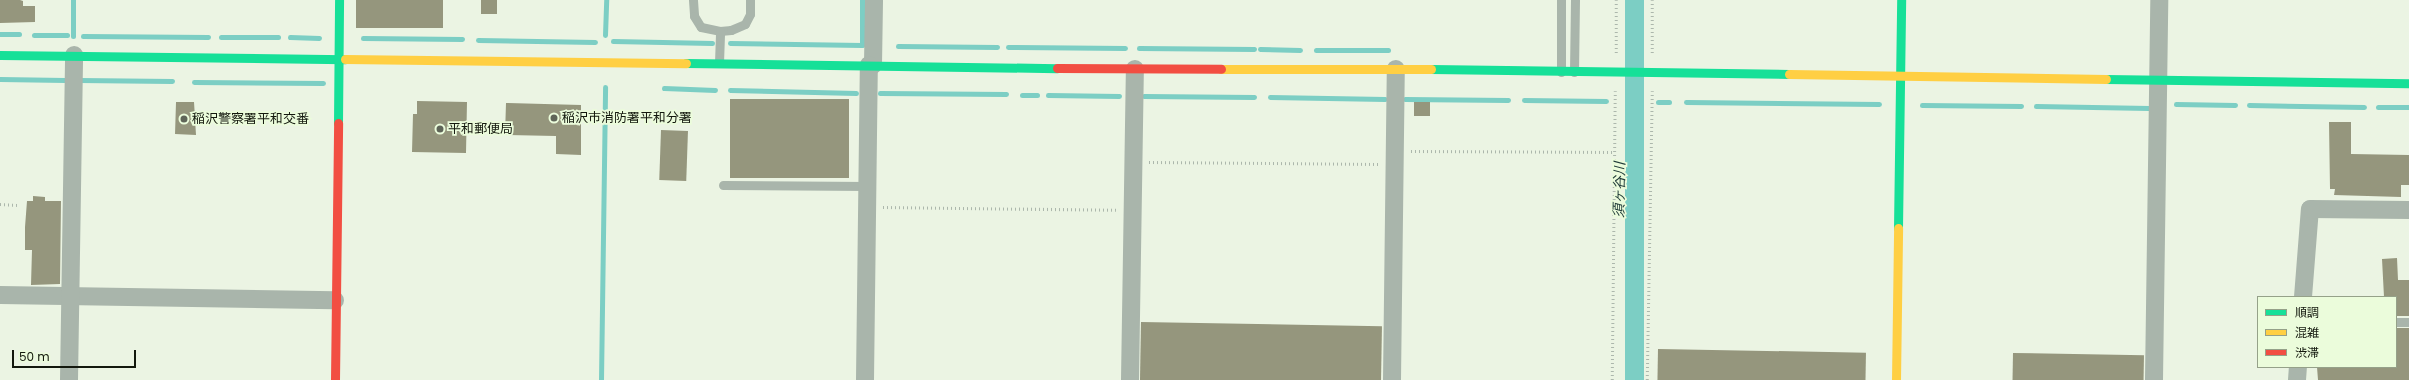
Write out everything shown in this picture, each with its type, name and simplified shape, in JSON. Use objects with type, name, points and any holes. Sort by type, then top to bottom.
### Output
[{"type":"street","points":[[334,380],[339,0]]},
{"type":"street","points":[[865,380],[867,207],[874,0]]},
{"type":"street","points":[[1896,380],[1901,0]]},
{"type":"street","points":[[2160,0],[2164,80]]},
{"type":"street","points":[[2154,380],[2164,80],[2171,0]]},
{"type":"street","points":[[0,55],[1135,69],[1396,69],[2409,83]]},
{"type":"street","points":[[69,380],[74,55]]},
{"type":"street","points":[[1130,380],[1135,69]]},
{"type":"street","points":[[1392,380],[1396,69]]},
{"type":"street","points":[[2303,296],[2310,209],[2409,210]]},
{"type":"street","points":[[0,295],[335,300]]},
{"type":"street","points":[[2297,380],[2298,368]]},
{"type":"lane","points":[[693,0],[694,16],[701,27],[720,31],[731,30],[745,24],[750,14],[750,0]]},
{"type":"lane","points":[[1561,0],[1561,72]]},
{"type":"lane","points":[[1574,72],[1575,0]]},
{"type":"lane","points":[[719,63],[720,31]]},
{"type":"lane","points":[[724,185],[868,186]]},
{"type":"lane","points":[[2397,322],[2409,322]]},
{"type":"path","points":[[1616,0],[1616,58]]},
{"type":"path","points":[[1652,0],[1652,58]]},
{"type":"path","points":[[1612,380],[1615,90]]},
{"type":"path","points":[[1647,380],[1652,90]]},
{"type":"path","points":[[1133,162],[1614,152]]},
{"type":"path","points":[[0,204],[17,205]]},
{"type":"path","points":[[867,207],[1133,210]]},
{"type":"water","points":[[1625,0],[1644,0],[1644,380],[1625,380]]},
{"type":"building","points":[[0,0],[20,0],[23,1],[23,6],[35,6],[35,22],[0,23]]},
{"type":"building","points":[[356,0],[443,0],[443,28],[356,28]]},
{"type":"building","points":[[481,0],[497,0],[497,14],[481,14]]},
{"type":"building","points":[[730,99],[849,99],[849,178],[730,178]]},
{"type":"building","points":[[417,101],[467,102],[466,153],[412,152],[413,114],[417,114]]},
{"type":"building","points":[[176,102],[194,102],[196,135],[175,134]]},
{"type":"building","points":[[1414,102],[1430,102],[1430,116],[1414,116]]},
{"type":"building","points":[[506,103],[581,105],[581,155],[556,154],[556,136],[505,135]]},
{"type":"building","points":[[2329,122],[2351,122],[2351,154],[2409,155],[2409,185],[2401,185],[2401,197],[2334,195],[2335,189],[2330,189]]},
{"type":"building","points":[[661,130],[688,131],[686,181],[659,180]]},
{"type":"building","points":[[33,196],[45,197],[45,201],[61,201],[60,284],[31,285],[32,250],[25,250],[25,227],[27,201],[33,201]]},
{"type":"building","points":[[2397,258],[2398,280],[2409,280],[2409,316],[2397,316],[2397,296],[2384,296],[2382,259]]},
{"type":"building","points":[[1141,322],[1382,326],[1381,380],[1140,380]]},
{"type":"building","points":[[2397,328],[2409,328],[2409,380],[2318,380],[2317,368],[2397,368]]},
{"type":"building","points":[[1658,349],[1866,353],[1865,380],[1657,380]]},
{"type":"building","points":[[2013,353],[2144,355],[2144,380],[2013,380]]},
{"type":"waterway","points":[[73,0],[73,36]]},
{"type":"waterway","points":[[605,35],[606,0]]},
{"type":"waterway","points":[[730,43],[862,45],[862,0]]},
{"type":"waterway","points":[[0,34],[19,34]]},
{"type":"waterway","points":[[34,35],[67,35]]},
{"type":"waterway","points":[[83,36],[208,37]]},
{"type":"waterway","points":[[221,37],[278,37]]},
{"type":"waterway","points":[[290,37],[319,38]]},
{"type":"waterway","points":[[363,38],[462,39]]},
{"type":"waterway","points":[[478,40],[595,42]]},
{"type":"waterway","points":[[613,41],[712,43]]},
{"type":"waterway","points":[[898,46],[997,47]]},
{"type":"waterway","points":[[1008,47],[1125,48]]},
{"type":"waterway","points":[[1139,48],[1254,49]]},
{"type":"waterway","points":[[1260,49],[1300,50]]},
{"type":"waterway","points":[[1316,50],[1388,50]]},
{"type":"waterway","points":[[0,79],[65,80]]},
{"type":"waterway","points":[[79,83],[79,80],[172,81]]},
{"type":"waterway","points":[[194,82],[323,83]]},
{"type":"waterway","points":[[601,380],[605,87]]},
{"type":"waterway","points":[[664,88],[715,90]]},
{"type":"waterway","points":[[730,90],[856,93]]},
{"type":"waterway","points":[[880,93],[1006,94]]},
{"type":"waterway","points":[[1022,95],[1037,95]]},
{"type":"waterway","points":[[1048,95],[1119,96]]},
{"type":"waterway","points":[[1144,96],[1254,97]]},
{"type":"waterway","points":[[1270,97],[1385,99]]},
{"type":"waterway","points":[[1405,99],[1508,100]]},
{"type":"waterway","points":[[1524,100],[1606,101]]},
{"type":"waterway","points":[[1658,102],[1669,102]]},
{"type":"waterway","points":[[1686,102],[1879,104]]},
{"type":"waterway","points":[[2176,104],[2235,105]]},
{"type":"waterway","points":[[1922,105],[2021,106]]},
{"type":"waterway","points":[[2249,105],[2364,107]]},
{"type":"waterway","points":[[2036,106],[2149,108]]},
{"type":"waterway","points":[[2378,107],[2409,107]]},
{"type":"traffic: fast","points":[[338,123],[339,0]]},
{"type":"traffic: fast","points":[[1898,228],[1901,0]]},
{"type":"traffic: fast","points":[[0,55],[345,59]]},
{"type":"traffic: fast","points":[[686,63],[1057,68]]},
{"type":"traffic: fast","points":[[1431,69],[1789,74]]},
{"type":"traffic: fast","points":[[2106,79],[2409,83]]},
{"type":"traffic: slow","points":[[345,59],[686,63]]},
{"type":"traffic: slow","points":[[1221,69],[1431,69]]},
{"type":"traffic: slow","points":[[1789,74],[2106,79]]},
{"type":"traffic: slow","points":[[1896,380],[1898,228]]},
{"type":"traffic: jam","points":[[1057,68],[1221,69]]},
{"type":"traffic: jam","points":[[335,380],[338,123]]},
{"type":"place","name":"稲沢市消防署平和分署","points":[[554,118]]},
{"type":"place","name":"稲沢警察署平和交番","points":[[184,119]]},
{"type":"place","name":"平和郵便局","points":[[440,129]]},
{"type":"water label","name":"須ヶ谷川","points":[[1619,190]]}]
